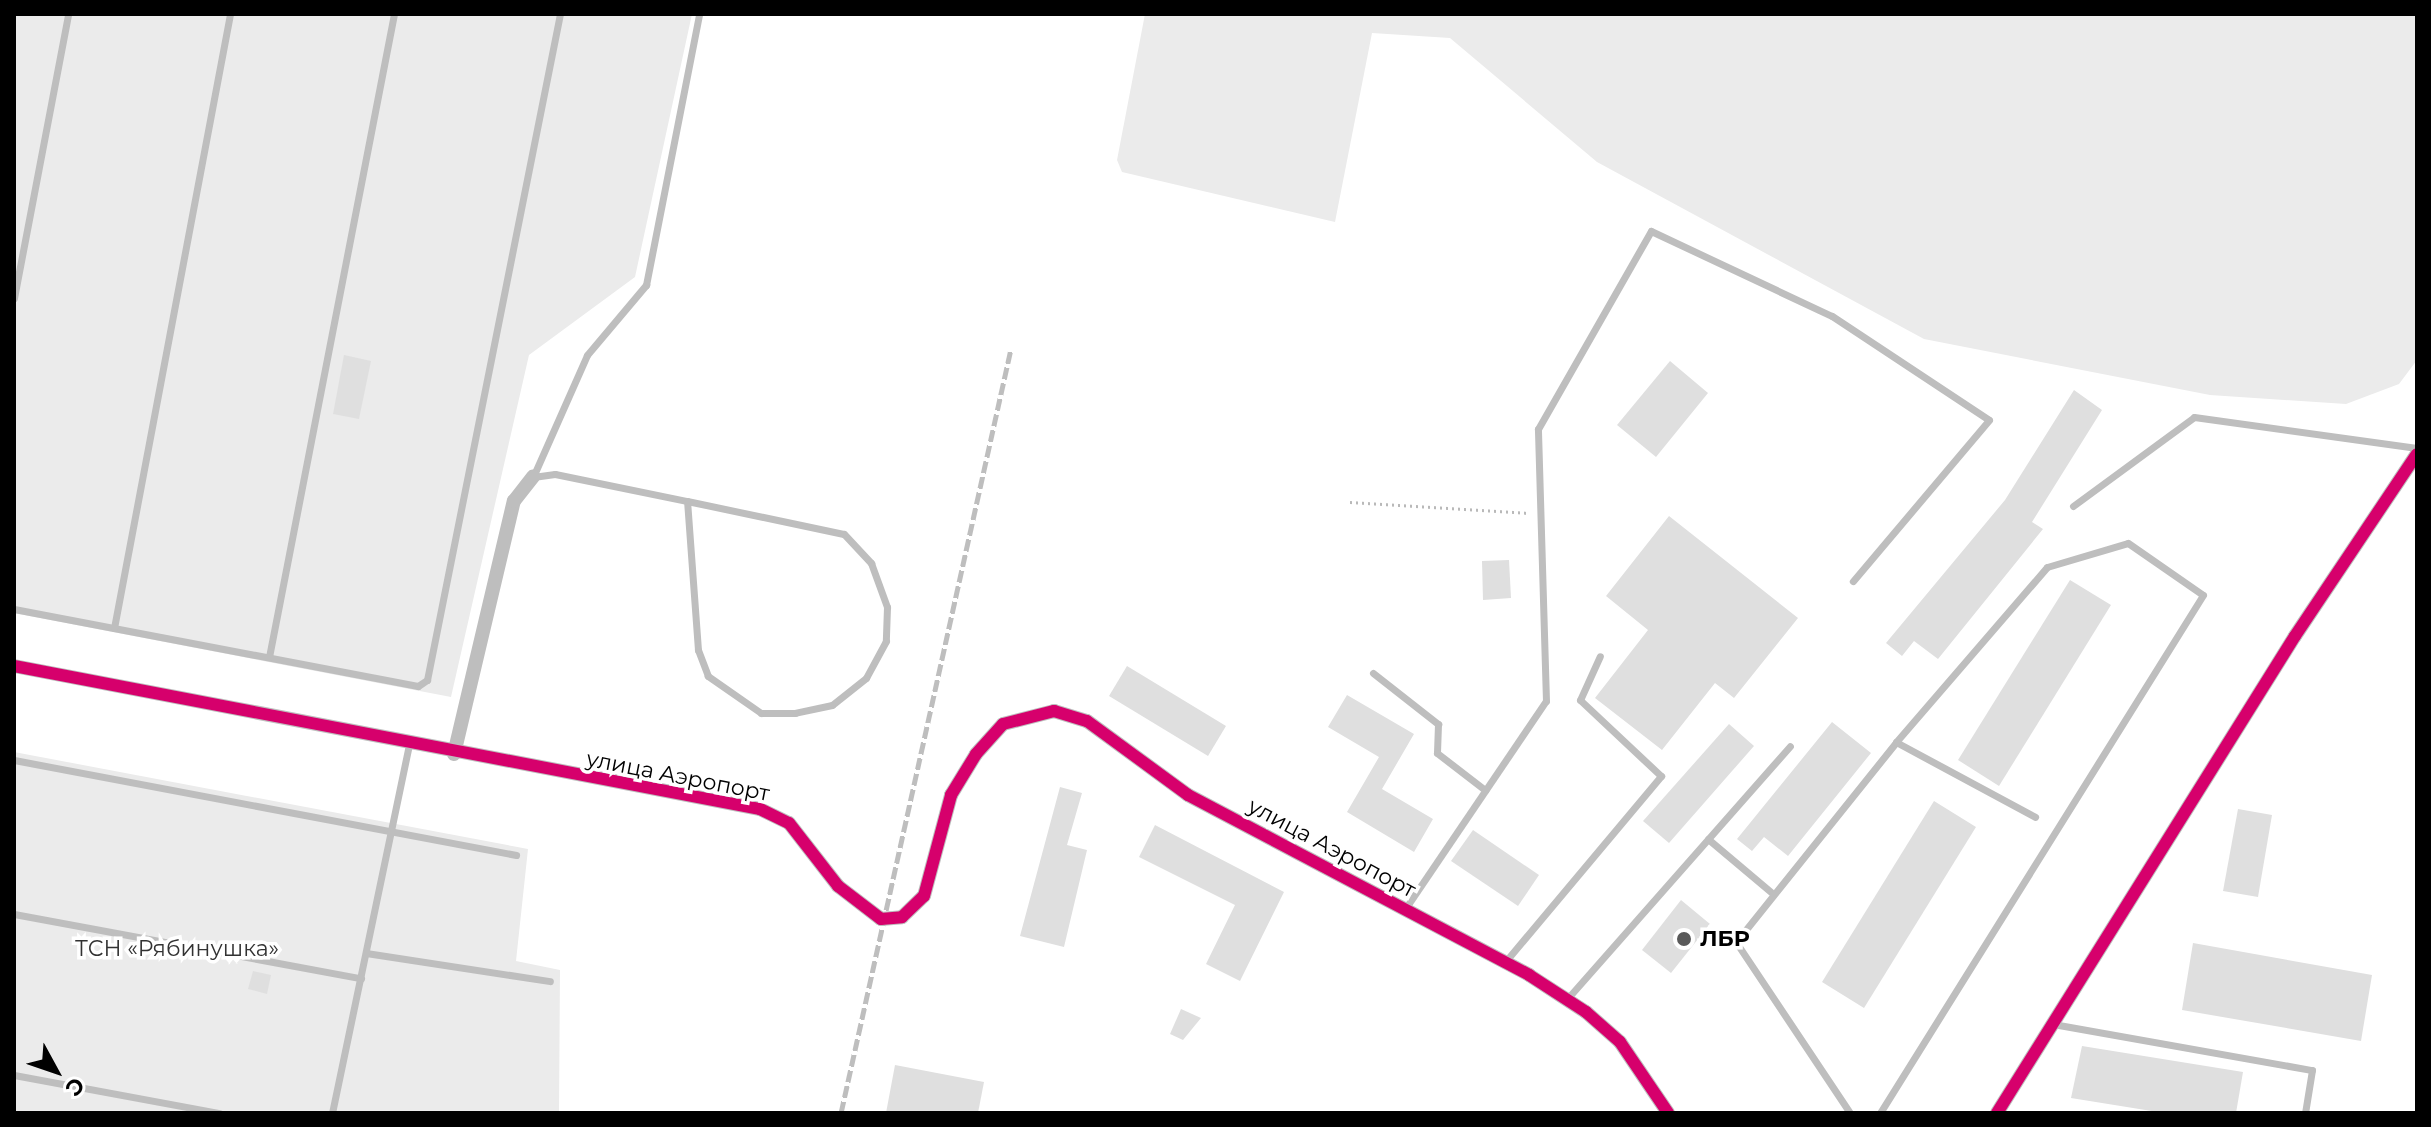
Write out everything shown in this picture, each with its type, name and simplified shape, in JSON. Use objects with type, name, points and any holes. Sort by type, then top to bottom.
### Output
[{"type":"street","points":[[1997,1113],[2417,451]]},
{"type":"street","points":[[454,754],[514,501],[533,477]]},
{"type":"street","name":"улица Аэропорт","points":[[14,666],[454,754],[760,809],[789,823],[838,886],[881,919],[902,917],[924,896],[951,795],[976,754],[1003,724],[1054,711],[1087,721],[1188,795],[1505,962],[1567,999],[1620,1042],[1668,1113]]},
{"type":"lane","points":[[14,298],[68,14]]},
{"type":"lane","points":[[114,628],[230,14]]},
{"type":"lane","points":[[269,657],[394,14]]},
{"type":"lane","points":[[14,609],[418,686],[435,664],[560,14]]},
{"type":"lane","points":[[533,477],[587,355],[646,285],[699,14]]},
{"type":"lane","points":[[1405,909],[1546,701],[1538,429],[1651,231],[1832,316],[1989,420],[1853,581]]},
{"type":"lane","points":[[2073,506],[2194,417],[2417,451]]},
{"type":"lane","points":[[533,477],[555,474],[687,501],[844,534],[871,563],[887,607],[886,641],[866,678],[832,705],[795,713],[761,713],[708,676],[698,650],[687,501]]},
{"type":"lane","points":[[1850,1113],[1736,942],[1771,892],[2047,567],[2128,543],[2203,595],[1880,1113]]},
{"type":"lane","points":[[1505,962],[1661,776],[1580,700],[1600,656]]},
{"type":"lane","points":[[1373,673],[1438,724],[1437,753],[1485,790]]},
{"type":"lane","points":[[1896,742],[2035,817]]},
{"type":"lane","points":[[332,1113],[409,745]]},
{"type":"lane","points":[[1567,999],[1790,746]]},
{"type":"lane","points":[[14,760],[516,855]]},
{"type":"lane","points":[[1708,839],[1771,892]]},
{"type":"lane","points":[[14,914],[361,978]]},
{"type":"lane","points":[[366,953],[550,981]]},
{"type":"lane","points":[[2053,1024],[2312,1070],[2305,1113]]},
{"type":"lane","points":[[14,1075],[220,1113]]},
{"type":"path","points":[[1350,502],[1541,513]]},
{"type":"green space","points":[[14,14],[692,14],[635,277],[529,355],[451,697],[14,613]]},
{"type":"green space","points":[[1145,14],[2417,14],[2417,360],[2399,384],[2346,404],[2210,395],[1924,339],[1597,162],[1450,38],[1372,33],[1335,222],[1122,172],[1117,160]]},
{"type":"green space","name":"ТСН «Рябинушка»","points":[[14,752],[528,849],[516,961],[560,970],[559,1113],[14,1113]]},
{"type":"building","points":[[344,355],[371,361],[359,419],[333,414]]},
{"type":"building","points":[[1670,361],[1708,393],[1656,457],[1617,425]]},
{"type":"building","points":[[2074,390],[2102,410],[2032,522],[2043,529],[1938,659],[1914,641],[1902,656],[1886,643],[2005,500]]},
{"type":"building","points":[[1669,516],[1798,618],[1734,698],[1715,683],[1662,750],[1595,698],[1648,630],[1606,596]]},
{"type":"building","points":[[1509,560],[1511,598],[1483,600],[1482,561]]},
{"type":"building","points":[[2070,580],[2111,605],[1999,786],[1958,760]]},
{"type":"building","points":[[1127,666],[1226,726],[1208,756],[1109,696]]},
{"type":"building","points":[[1347,695],[1414,734],[1382,789],[1433,819],[1414,852],[1347,812],[1379,757],[1328,727]]},
{"type":"building","points":[[1832,722],[1871,753],[1788,856],[1764,837],[1752,851],[1737,839]]},
{"type":"building","points":[[1729,724],[1754,746],[1669,843],[1643,821]]},
{"type":"building","points":[[1060,787],[1082,793],[1067,845],[1087,850],[1064,947],[1020,936]]},
{"type":"building","points":[[1934,801],[1976,827],[1864,1008],[1822,982]]},
{"type":"building","points":[[2238,809],[2272,815],[2258,897],[2223,891]]},
{"type":"building","points":[[1155,825],[1284,892],[1240,981],[1206,964],[1235,905],[1139,857]]},
{"type":"building","points":[[1473,830],[1539,875],[1518,906],[1451,861]]},
{"type":"building","points":[[1681,900],[1710,924],[1671,973],[1642,950]]},
{"type":"building","points":[[2193,943],[2372,975],[2361,1041],[2182,1010]]},
{"type":"building","points":[[253,971],[271,975],[267,994],[248,989]]},
{"type":"building","points":[[1181,1009],[1201,1018],[1183,1040],[1170,1034]]},
{"type":"building","points":[[2082,1046],[2243,1072],[2236,1113],[2164,1113],[2071,1098]]},
{"type":"building","points":[[895,1065],[984,1082],[978,1113],[886,1113]]},
{"type":"railway","points":[[841,1113],[1011,349]]},
{"type":"cycle path","points":[[1997,1113],[2295,636],[2417,454]]},
{"type":"cycle path","points":[[14,666],[760,809],[789,823],[838,886],[881,919],[902,917],[924,896],[951,795],[976,754],[1003,724],[1054,711],[1087,721],[1188,795],[1529,975],[1586,1012],[1620,1042],[1668,1113]]},
{"type":"place","name":"ЛБР","points":[[1684,939]]}]
